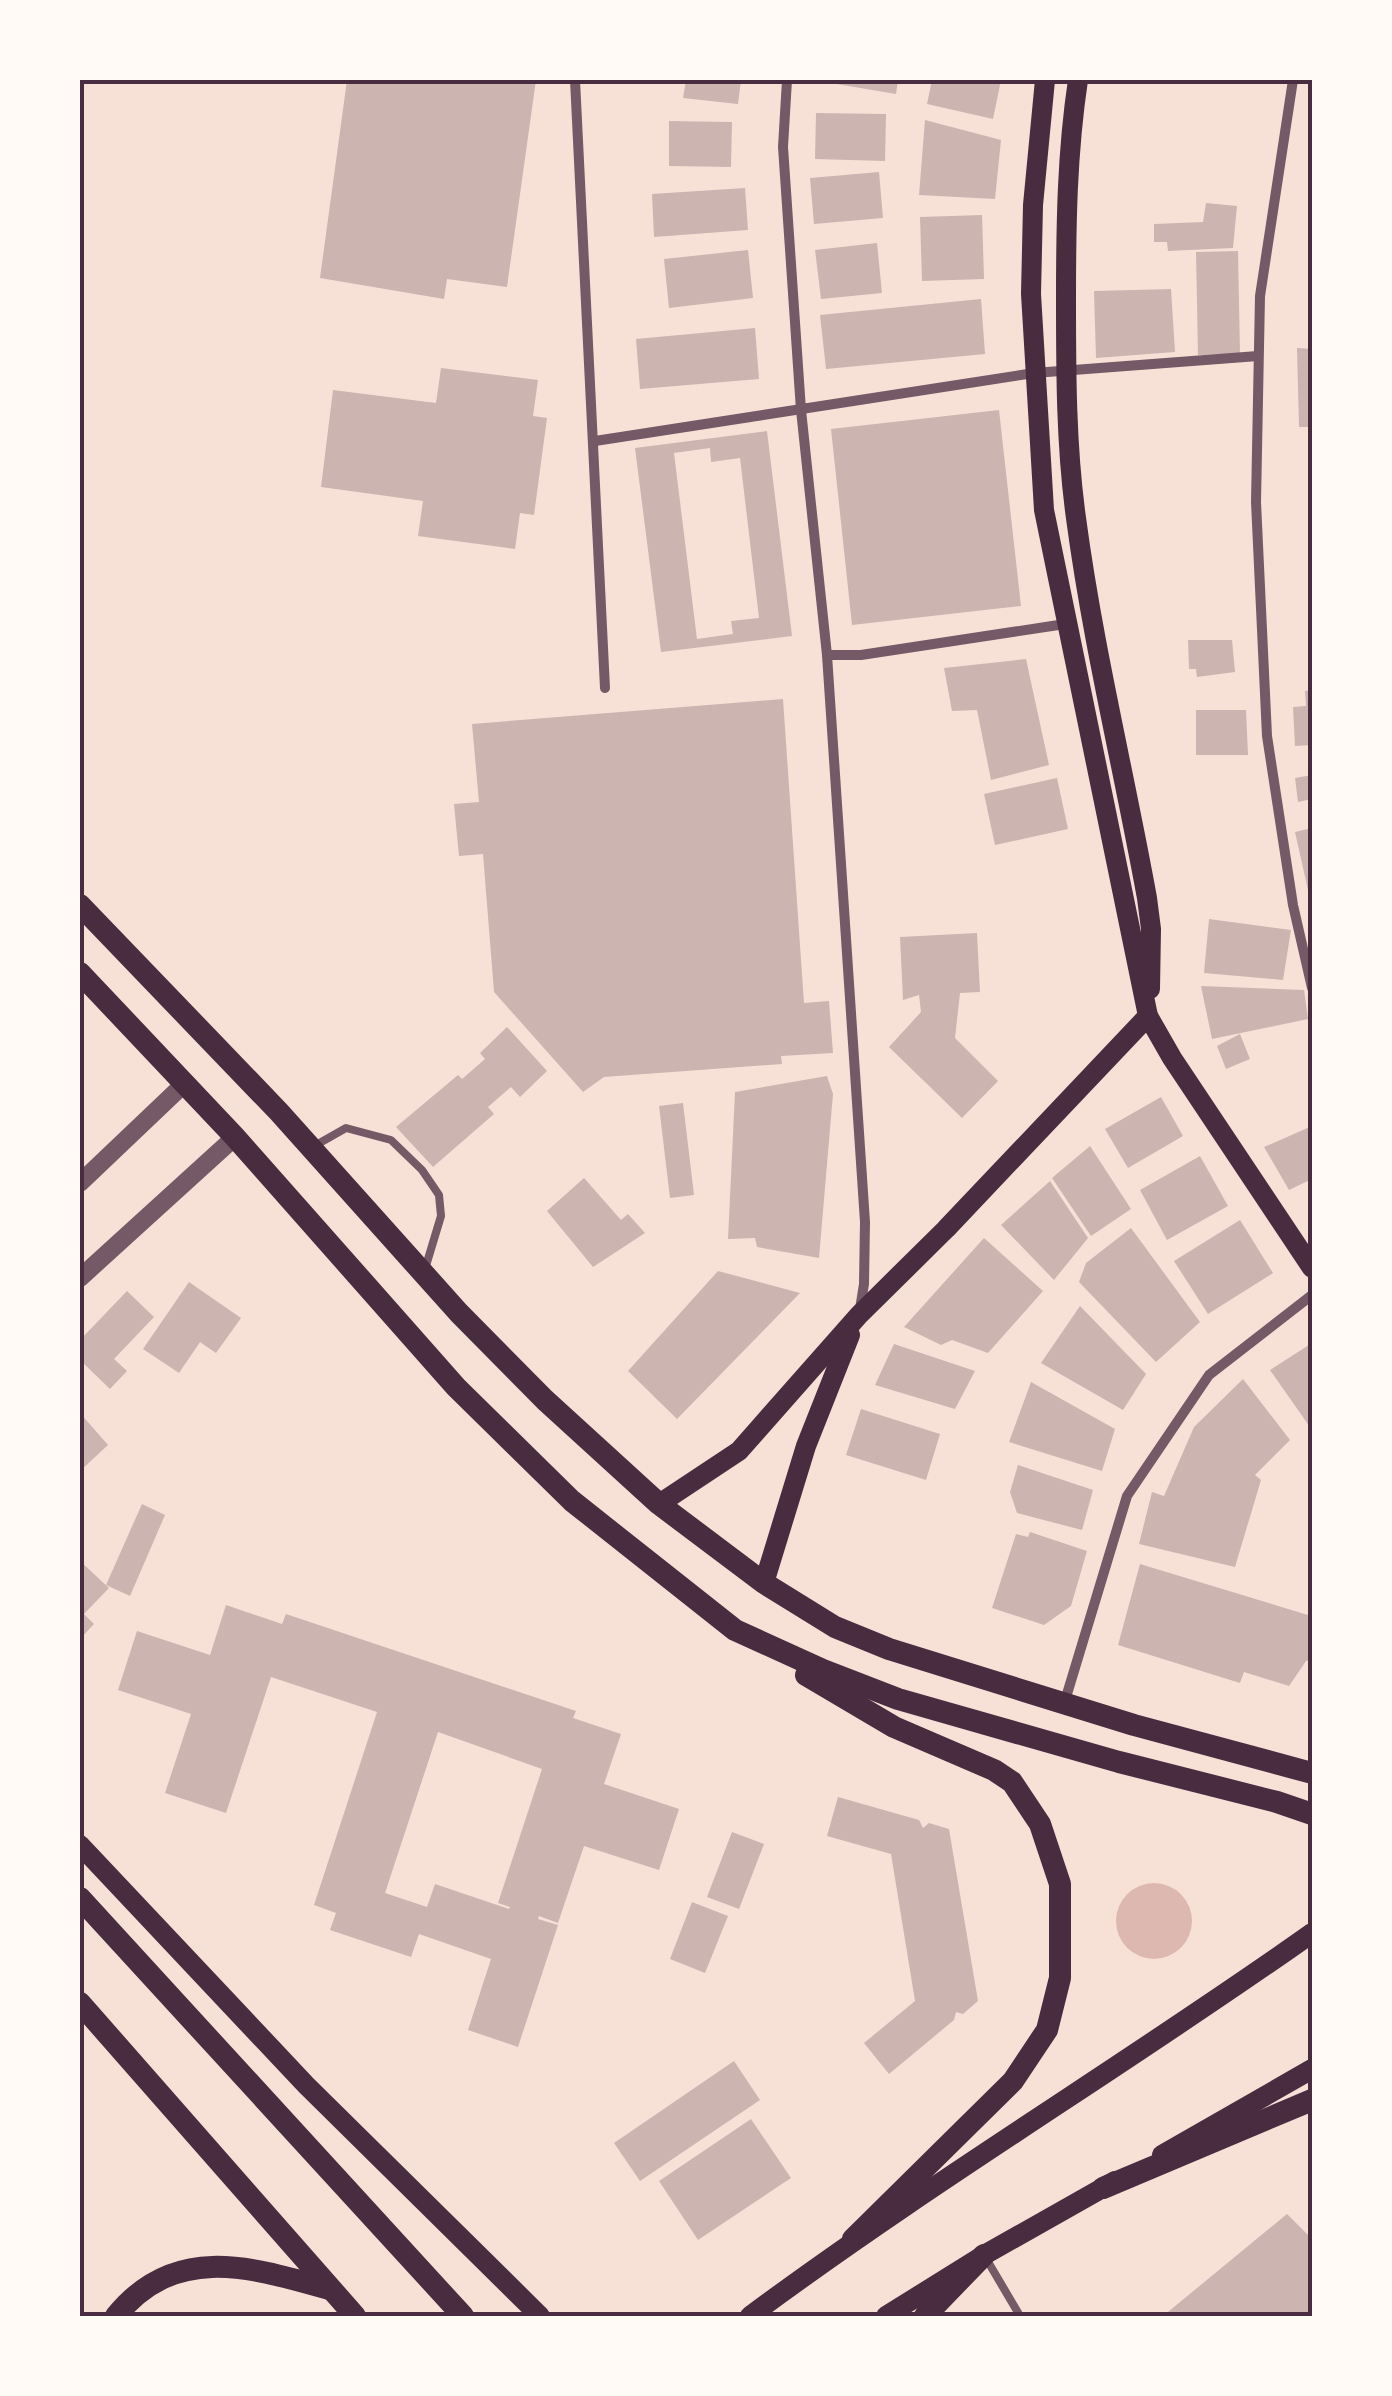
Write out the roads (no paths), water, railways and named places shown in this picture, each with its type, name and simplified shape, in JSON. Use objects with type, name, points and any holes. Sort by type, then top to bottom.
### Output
[{"type":"main road","points":[[1046,80],[1033,206],[1031,294],[1044,510],[1148,1016],[1312,1268]]},
{"type":"main road","points":[[659,1504],[739,1451],[859,1315],[1148,1016],[1152,954],[1147,898],[1075,515],[1066,370],[1066,205],[1068,151],[1078,80]]},
{"type":"main road","points":[[80,906],[544,1400],[659,1504],[764,1583],[835,1627],[889,1649],[1134,1725],[1312,1773]]},
{"type":"main road","points":[[80,974],[235,1137],[456,1387],[572,1501],[735,1630],[894,1727],[994,1770],[1012,1782],[1040,1824],[1060,1884],[1060,1978],[1047,2030],[1014,2081],[854,2239]]},
{"type":"main road","points":[[764,1583],[806,1446],[859,1315]]},
{"type":"main road","points":[[735,1630],[823,1670],[898,1698],[1312,1814]]},
{"type":"main road","points":[[80,1845],[306,2085],[540,2316]]},
{"type":"main road","points":[[80,1898],[463,2316]]},
{"type":"main road","points":[[750,2316],[854,2239],[1312,1934]]},
{"type":"main road","points":[[80,2003],[355,2316]]},
{"type":"main road","points":[[886,2316],[984,2255],[1312,2069]]},
{"type":"main road","points":[[1103,2188],[1312,2100]]},
{"type":"main road","points":[[925,2316],[984,2255]]},
{"type":"main road","points":[[116,2316],[156,2279],[203,2266],[254,2268],[328,2289]]},
{"type":"street","points":[[575,80],[605,688]]},
{"type":"street","points":[[787,80],[783,147],[801,410],[827,656],[865,1222],[859,1315]]},
{"type":"street","points":[[1293,80],[1260,296],[1256,502],[1267,736],[1294,905],[1312,988]]},
{"type":"street","points":[[595,442],[1034,373],[1258,356]]},
{"type":"street","points":[[827,656],[862,655],[1065,624]]},
{"type":"street","points":[[80,1183],[184,1084]]},
{"type":"street","points":[[80,1278],[235,1137]]},
{"type":"street","points":[[1064,1704],[1128,1496],[1209,1376],[1312,1296]]},
{"type":"lane","points":[[311,1148],[346,1128],[391,1140],[422,1170],[439,1196],[441,1216],[423,1273]]},
{"type":"lane","points":[[984,2255],[1020,2316]]}]
